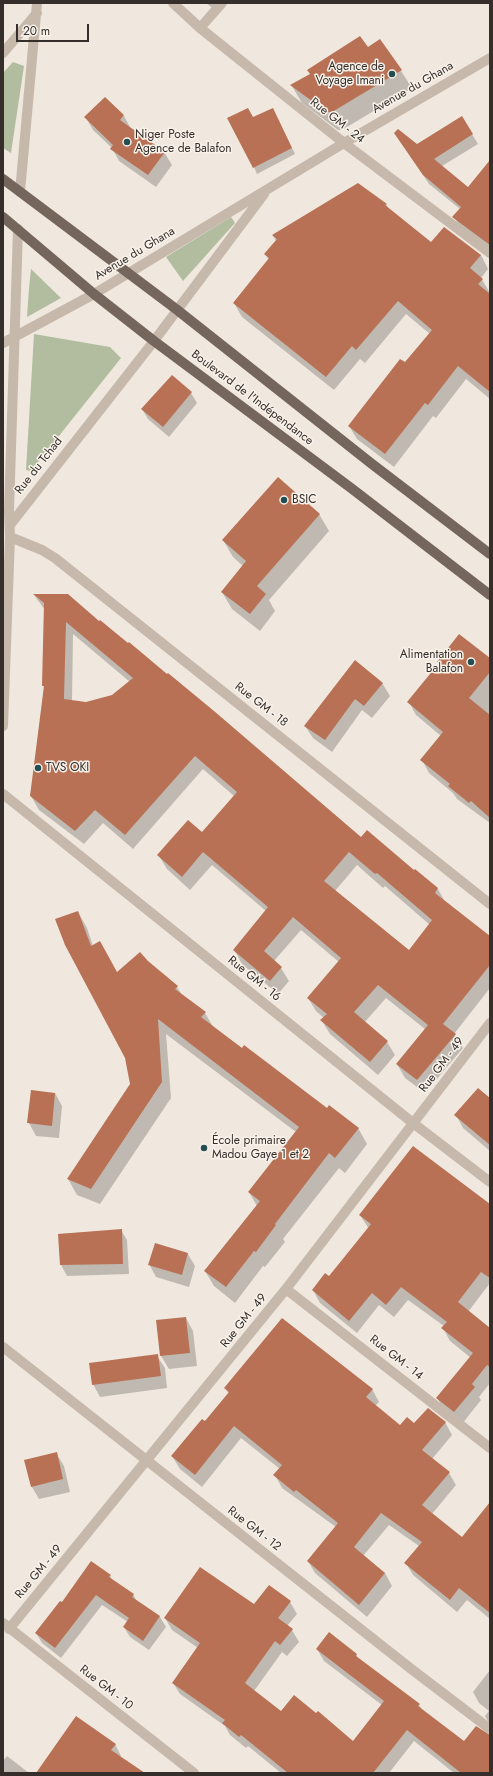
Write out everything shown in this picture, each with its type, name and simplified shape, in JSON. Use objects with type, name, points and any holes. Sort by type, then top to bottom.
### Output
[{"type":"main road","name":"Boulevard de l'Indépendance","points":[[3,179],[176,309],[372,464],[490,554]]},
{"type":"main road","name":"Boulevard de l'Indépendance","points":[[3,217],[94,294],[154,341],[490,595]]},
{"type":"street","name":"Rue GM - 24","points":[[173,3],[200,28],[344,143],[490,253]]},
{"type":"street","points":[[200,28],[222,3]]},
{"type":"street","points":[[3,53],[37,8]]},
{"type":"street","points":[[20,192],[37,8]]},
{"type":"street","name":"Avenue du Ghana","points":[[3,343],[94,294],[344,143],[490,58]]},
{"type":"street","name":"Avenue du Ghana","points":[[154,341],[176,309],[267,190]]},
{"type":"street","points":[[3,726],[4,639],[10,537],[9,511],[18,229]]},
{"type":"street","name":"Rue du Tchad","points":[[10,525],[154,341]]},
{"type":"street","points":[[3,497],[9,511]]},
{"type":"street","name":"Rue GM - 18","points":[[10,537],[42,550],[55,558],[490,904]]},
{"type":"street","name":"Rue GM - 16","points":[[3,794],[413,1123],[490,1182]]},
{"type":"street","name":"Rue GM - 49","points":[[6,1626],[147,1462],[286,1289],[490,1023]]},
{"type":"street","name":"Rue GM - 14","points":[[286,1289],[490,1448]]},
{"type":"street","name":"Rue GM - 12","points":[[3,1347],[147,1462],[490,1729]]},
{"type":"street","name":"Rue GM - 10","points":[[6,1626],[194,1773]]},
{"type":"green space","points":[[13,62],[24,66],[11,153],[3,148],[3,73]]},
{"type":"green space","points":[[231,217],[235,223],[183,281],[166,257]]},
{"type":"green space","points":[[31,269],[61,298],[27,317],[29,288]]},
{"type":"green space","points":[[34,334],[110,347],[121,358],[31,471],[26,470]]},
{"type":"building","points":[[360,36],[368,47],[380,39],[402,70],[332,112],[327,112],[290,85],[310,74],[307,70]]},
{"type":"building","points":[[105,97],[124,115],[120,120],[165,152],[148,175],[110,149],[113,145],[84,117]]},
{"type":"building","points":[[248,108],[253,117],[273,108],[292,148],[253,168],[227,118]]},
{"type":"building","points":[[462,116],[473,134],[434,159],[468,187],[490,160],[490,245],[452,217],[461,207],[423,175],[394,133],[398,129],[417,144]]},
{"type":"building","points":[[358,183],[387,204],[385,205],[431,242],[444,227],[481,255],[470,268],[483,279],[478,284],[490,294],[490,392],[458,366],[428,405],[425,403],[385,454],[348,426],[400,359],[405,362],[432,330],[398,301],[356,350],[352,346],[326,377],[233,303],[269,258],[264,254],[277,239],[272,235]]},
{"type":"building","points":[[172,375],[192,392],[163,427],[141,409]]},
{"type":"building","points":[[278,477],[320,514],[257,586],[266,594],[250,614],[221,592],[246,561],[222,540]]},
{"type":"building","points":[[33,594],[68,594],[99,621],[100,620],[128,643],[129,642],[214,711],[361,837],[367,830],[414,870],[415,869],[438,888],[435,893],[490,936],[490,965],[443,1024],[456,1034],[417,1080],[396,1064],[428,1025],[378,985],[354,1012],[388,1041],[370,1062],[320,1020],[327,1014],[307,998],[341,958],[293,917],[264,951],[282,967],[270,981],[233,950],[268,907],[203,852],[182,877],[157,855],[188,820],[202,832],[237,792],[195,756],[125,835],[95,810],[75,831],[30,796],[44,686],[42,686],[44,603]],"holes":[[[66,622],[133,678],[112,695],[86,702],[64,699]],[[349,852],[375,874],[377,873],[432,920],[409,950],[324,881]]]},
{"type":"building","points":[[459,634],[490,658],[490,672],[469,698],[490,715],[490,818],[471,801],[469,803],[448,786],[450,784],[420,760],[443,732],[407,702],[439,663],[437,662]]},
{"type":"building","points":[[355,660],[383,683],[364,706],[355,699],[325,740],[304,726]]},
{"type":"building","points":[[78,911],[91,946],[100,941],[117,972],[140,952],[148,961],[178,986],[175,989],[206,1012],[201,1017],[242,1048],[244,1045],[327,1108],[329,1105],[359,1128],[335,1158],[329,1153],[275,1224],[276,1225],[256,1252],[254,1251],[226,1287],[204,1271],[260,1201],[248,1192],[299,1127],[158,1019],[162,1082],[91,1189],[67,1179],[130,1084],[125,1058],[65,945],[55,919]]},
{"type":"building","points":[[478,1088],[490,1098],[490,1145],[454,1115]]},
{"type":"building","points":[[31,1090],[55,1093],[52,1126],[27,1123]]},
{"type":"building","points":[[413,1146],[490,1204],[490,1278],[481,1272],[458,1302],[490,1328],[490,1367],[487,1365],[472,1384],[475,1387],[454,1412],[436,1398],[473,1353],[441,1328],[447,1322],[401,1287],[386,1305],[372,1293],[349,1321],[312,1290],[325,1273],[329,1276],[371,1224],[359,1215]]},
{"type":"building","points":[[122,1229],[123,1264],[60,1265],[58,1234]]},
{"type":"building","points":[[155,1243],[188,1253],[182,1275],[148,1265]]},
{"type":"building","points":[[186,1317],[190,1353],[160,1356],[156,1320]]},
{"type":"building","points":[[282,1318],[373,1389],[366,1397],[400,1425],[407,1417],[414,1423],[428,1408],[446,1422],[422,1450],[450,1472],[422,1505],[462,1537],[490,1502],[490,1613],[459,1588],[450,1600],[404,1563],[422,1542],[381,1513],[354,1547],[385,1573],[359,1605],[307,1561],[338,1523],[296,1490],[294,1492],[273,1475],[282,1465],[234,1426],[195,1475],[171,1456],[202,1419],[205,1421],[229,1392],[224,1388]]},
{"type":"building","points":[[158,1354],[161,1376],[92,1385],[89,1363]]},
{"type":"building","points":[[57,1452],[63,1479],[31,1487],[24,1460]]},
{"type":"building","points":[[91,1561],[111,1575],[109,1577],[134,1594],[132,1597],[160,1616],[143,1641],[123,1627],[129,1618],[96,1595],[55,1648],[35,1633],[60,1601],[62,1602]]},
{"type":"building","points":[[200,1567],[254,1604],[269,1585],[291,1601],[278,1618],[293,1629],[280,1645],[275,1641],[245,1683],[281,1711],[294,1695],[316,1713],[318,1711],[353,1741],[384,1701],[316,1649],[329,1632],[357,1654],[356,1656],[420,1704],[418,1706],[464,1741],[476,1726],[490,1735],[490,1773],[461,1773],[407,1730],[373,1773],[288,1773],[241,1735],[239,1737],[222,1723],[225,1720],[172,1683],[200,1643],[164,1618]]},
{"type":"building","points":[[76,1716],[116,1744],[111,1750],[145,1773],[36,1773]]},
{"type":"place","name":"Agence de Voyage Imani","points":[[392,74]]},
{"type":"place","name":"Niger Poste Agence de Balafon","points":[[127,142]]},
{"type":"place","name":"BSIC","points":[[284,500]]},
{"type":"place","name":"Alimentation Balafon","points":[[471,662]]},
{"type":"place","name":"TVS OKI","points":[[38,768]]},
{"type":"place","name":"École primaire Madou Gaye 1 et 2","points":[[204,1148]]}]
